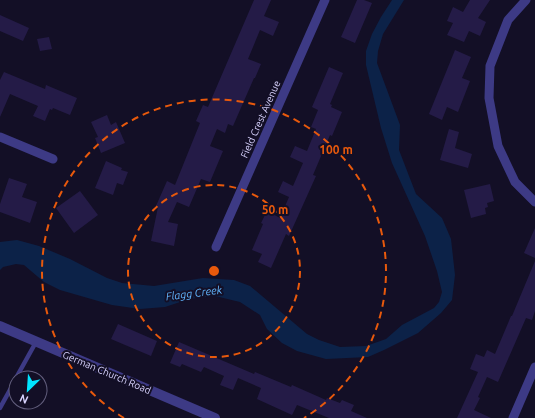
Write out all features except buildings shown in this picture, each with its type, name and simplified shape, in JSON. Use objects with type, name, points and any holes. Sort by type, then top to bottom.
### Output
[{"type":"street","name":"Field Crest Avenue","points":[[216,247],[325,0]]},
{"type":"street","points":[[526,0],[508,20],[490,66],[489,98],[498,146],[515,182],[535,202]]},
{"type":"street","points":[[0,137],[53,159]]},
{"type":"street","name":"German Church Road","points":[[0,326],[215,418]]},
{"type":"street","points":[[513,418],[535,367]]},
{"type":"lane","points":[[20,370],[36,342]]},
{"type":"lane","points":[[0,408],[8,393]]},
{"type":"water","name":"Flagg Creek","points":[[392,0],[404,0],[383,34],[378,51],[377,63],[400,125],[399,150],[416,194],[442,218],[451,239],[455,275],[452,300],[441,313],[418,333],[368,357],[326,359],[297,351],[282,343],[267,329],[260,315],[240,302],[215,296],[189,299],[165,307],[140,309],[112,305],[60,290],[44,282],[24,265],[16,264],[3,267],[0,270],[0,242],[17,240],[39,246],[70,259],[107,278],[122,283],[154,286],[203,278],[234,280],[250,286],[307,334],[340,347],[366,346],[386,339],[402,325],[434,308],[439,302],[442,292],[437,271],[425,236],[392,163],[381,128],[366,65],[366,51],[372,34]]}]
